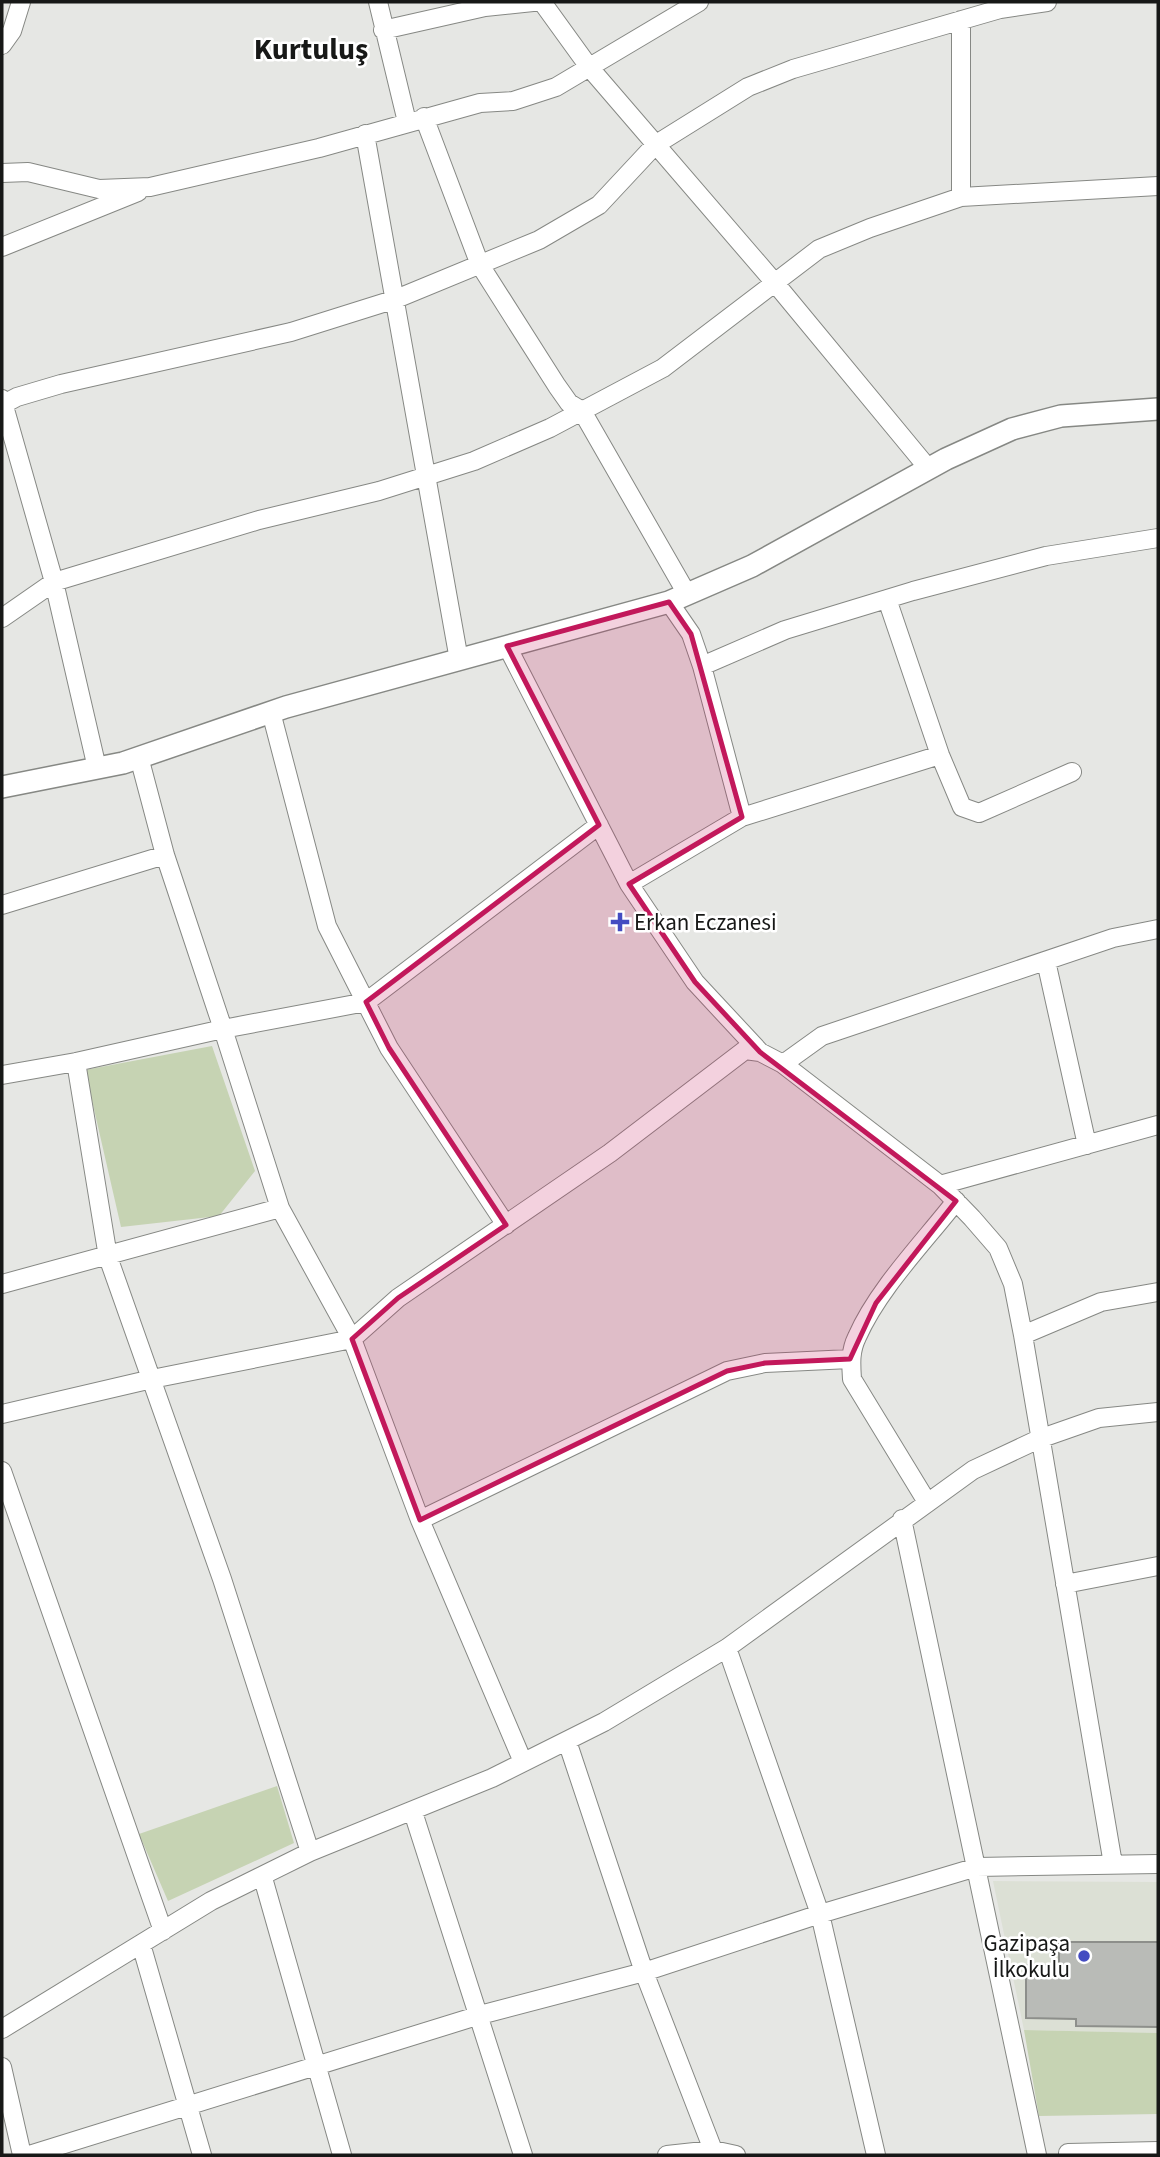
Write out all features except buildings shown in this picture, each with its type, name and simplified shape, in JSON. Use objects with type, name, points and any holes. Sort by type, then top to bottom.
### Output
[{"type":"main road","points":[[2,787],[139,757],[271,712],[678,598],[752,566],[928,468],[1012,429],[1061,416],[1158,409]]},
{"type":"street","points":[[2,46],[12,32],[21,2]]},
{"type":"street","points":[[378,2],[383,30],[416,120],[480,265],[557,386],[569,403],[582,411],[678,598],[702,666],[742,817]]},
{"type":"street","points":[[383,30],[485,7],[533,2]]},
{"type":"street","points":[[542,2],[589,67],[775,283],[928,468]]},
{"type":"street","points":[[2,247],[150,187],[319,148],[480,103],[513,101],[556,87],[699,2]]},
{"type":"street","points":[[97,768],[54,582],[2,403],[61,384],[291,332],[396,299],[539,240],[599,205],[655,145],[748,88],[793,69],[961,20],[1000,9],[1047,2]]},
{"type":"street","points":[[961,20],[961,197]]},
{"type":"street","points":[[365,134],[458,660]]},
{"type":"street","points":[[2,173],[28,172],[99,189],[150,187]]},
{"type":"street","points":[[2,618],[54,582],[259,520],[379,491],[474,461],[582,411],[663,368],[819,249],[961,197],[1158,186]]},
{"type":"street","points":[[702,666],[785,630],[887,599],[1046,556],[1158,538]]},
{"type":"street","points":[[887,599],[940,755],[962,807],[975,813],[1072,772]]},
{"type":"street","points":[[508,646],[629,884],[695,982],[760,1052],[783,1064],[940,1185],[998,1248],[1013,1284],[1023,1335],[1113,1864]]},
{"type":"street","points":[[271,712],[327,926],[389,1048],[506,1225]]},
{"type":"street","points":[[629,884],[742,817],[940,755]]},
{"type":"street","points":[[139,757],[165,855],[280,1208],[352,1339],[420,1520],[523,1762]]},
{"type":"street","points":[[2,1075],[366,1002],[599,825]]},
{"type":"street","points":[[2,905],[165,855]]},
{"type":"street","points":[[783,1064],[822,1036],[1114,938],[1158,929]]},
{"type":"street","points":[[1046,961],[1087,1145]]},
{"type":"street","points":[[2,1414],[152,1379],[352,1339],[398,1298],[610,1153],[745,1050],[760,1052]]},
{"type":"street","points":[[76,1062],[108,1257],[222,1579],[310,1852]]},
{"type":"street","points":[[940,1185],[1158,1125]]},
{"type":"street","points":[[926,1502],[852,1379],[850,1359],[856,1337],[876,1303],[956,1201]]},
{"type":"street","points":[[2,1284],[280,1208]]},
{"type":"street","points":[[1023,1335],[1101,1302],[1158,1292]]},
{"type":"street","points":[[420,1520],[727,1371],[765,1363],[850,1359]]},
{"type":"street","points":[[2,2029],[211,1901],[263,1878],[310,1852],[413,1812],[604,1722],[727,1648],[973,1470],[1039,1439],[1099,1418],[1158,1412]]},
{"type":"street","points":[[2,1471],[163,1931]]},
{"type":"street","points":[[902,1519],[1037,2155]]},
{"type":"street","points":[[1065,1584],[1158,1566]]},
{"type":"street","points":[[727,1648],[820,1914],[876,2155]]},
{"type":"street","points":[[567,1741],[644,1972],[713,2150]]},
{"type":"street","points":[[413,1812],[523,2155]]},
{"type":"street","points":[[29,2155],[480,2015],[644,1972],[820,1914],[977,1867],[1158,1864]]},
{"type":"street","points":[[263,1878],[314,2065],[342,2155]]},
{"type":"street","points":[[141,1944],[202,2155]]},
{"type":"street","points":[[2,2067],[22,2155]]},
{"type":"street","points":[[667,2155],[713,2150],[736,2155]]},
{"type":"street","points":[[1068,2153],[1158,2151]]},
{"type":"highlighted area","points":[[669,602],[691,634],[742,817],[629,884],[695,982],[760,1052],[956,1201],[876,1303],[850,1359],[765,1363],[727,1371],[420,1520],[352,1339],[398,1298],[506,1225],[389,1048],[366,1002],[599,825],[507,646]]},
{"type":"shaded area","name":"Gazipaşa İlkokulu","points":[[993,1881],[1158,1882],[1158,2033],[1024,2030]]},
{"type":"green space","points":[[212,1046],[255,1171],[219,1216],[121,1227],[85,1070]]},
{"type":"green space","points":[[277,1786],[294,1843],[168,1901],[139,1834]]},
{"type":"green space","points":[[1024,2030],[1158,2033],[1158,2114],[1039,2116]]},
{"type":"place","name":"Erkan Eczanesi","points":[[620,922]]},
{"type":"place","name":"Gazipaşa İlkokulu","points":[[1084,1956]]},
{"type":"district","name":"Kurtuluş","points":[[311,49]]}]
